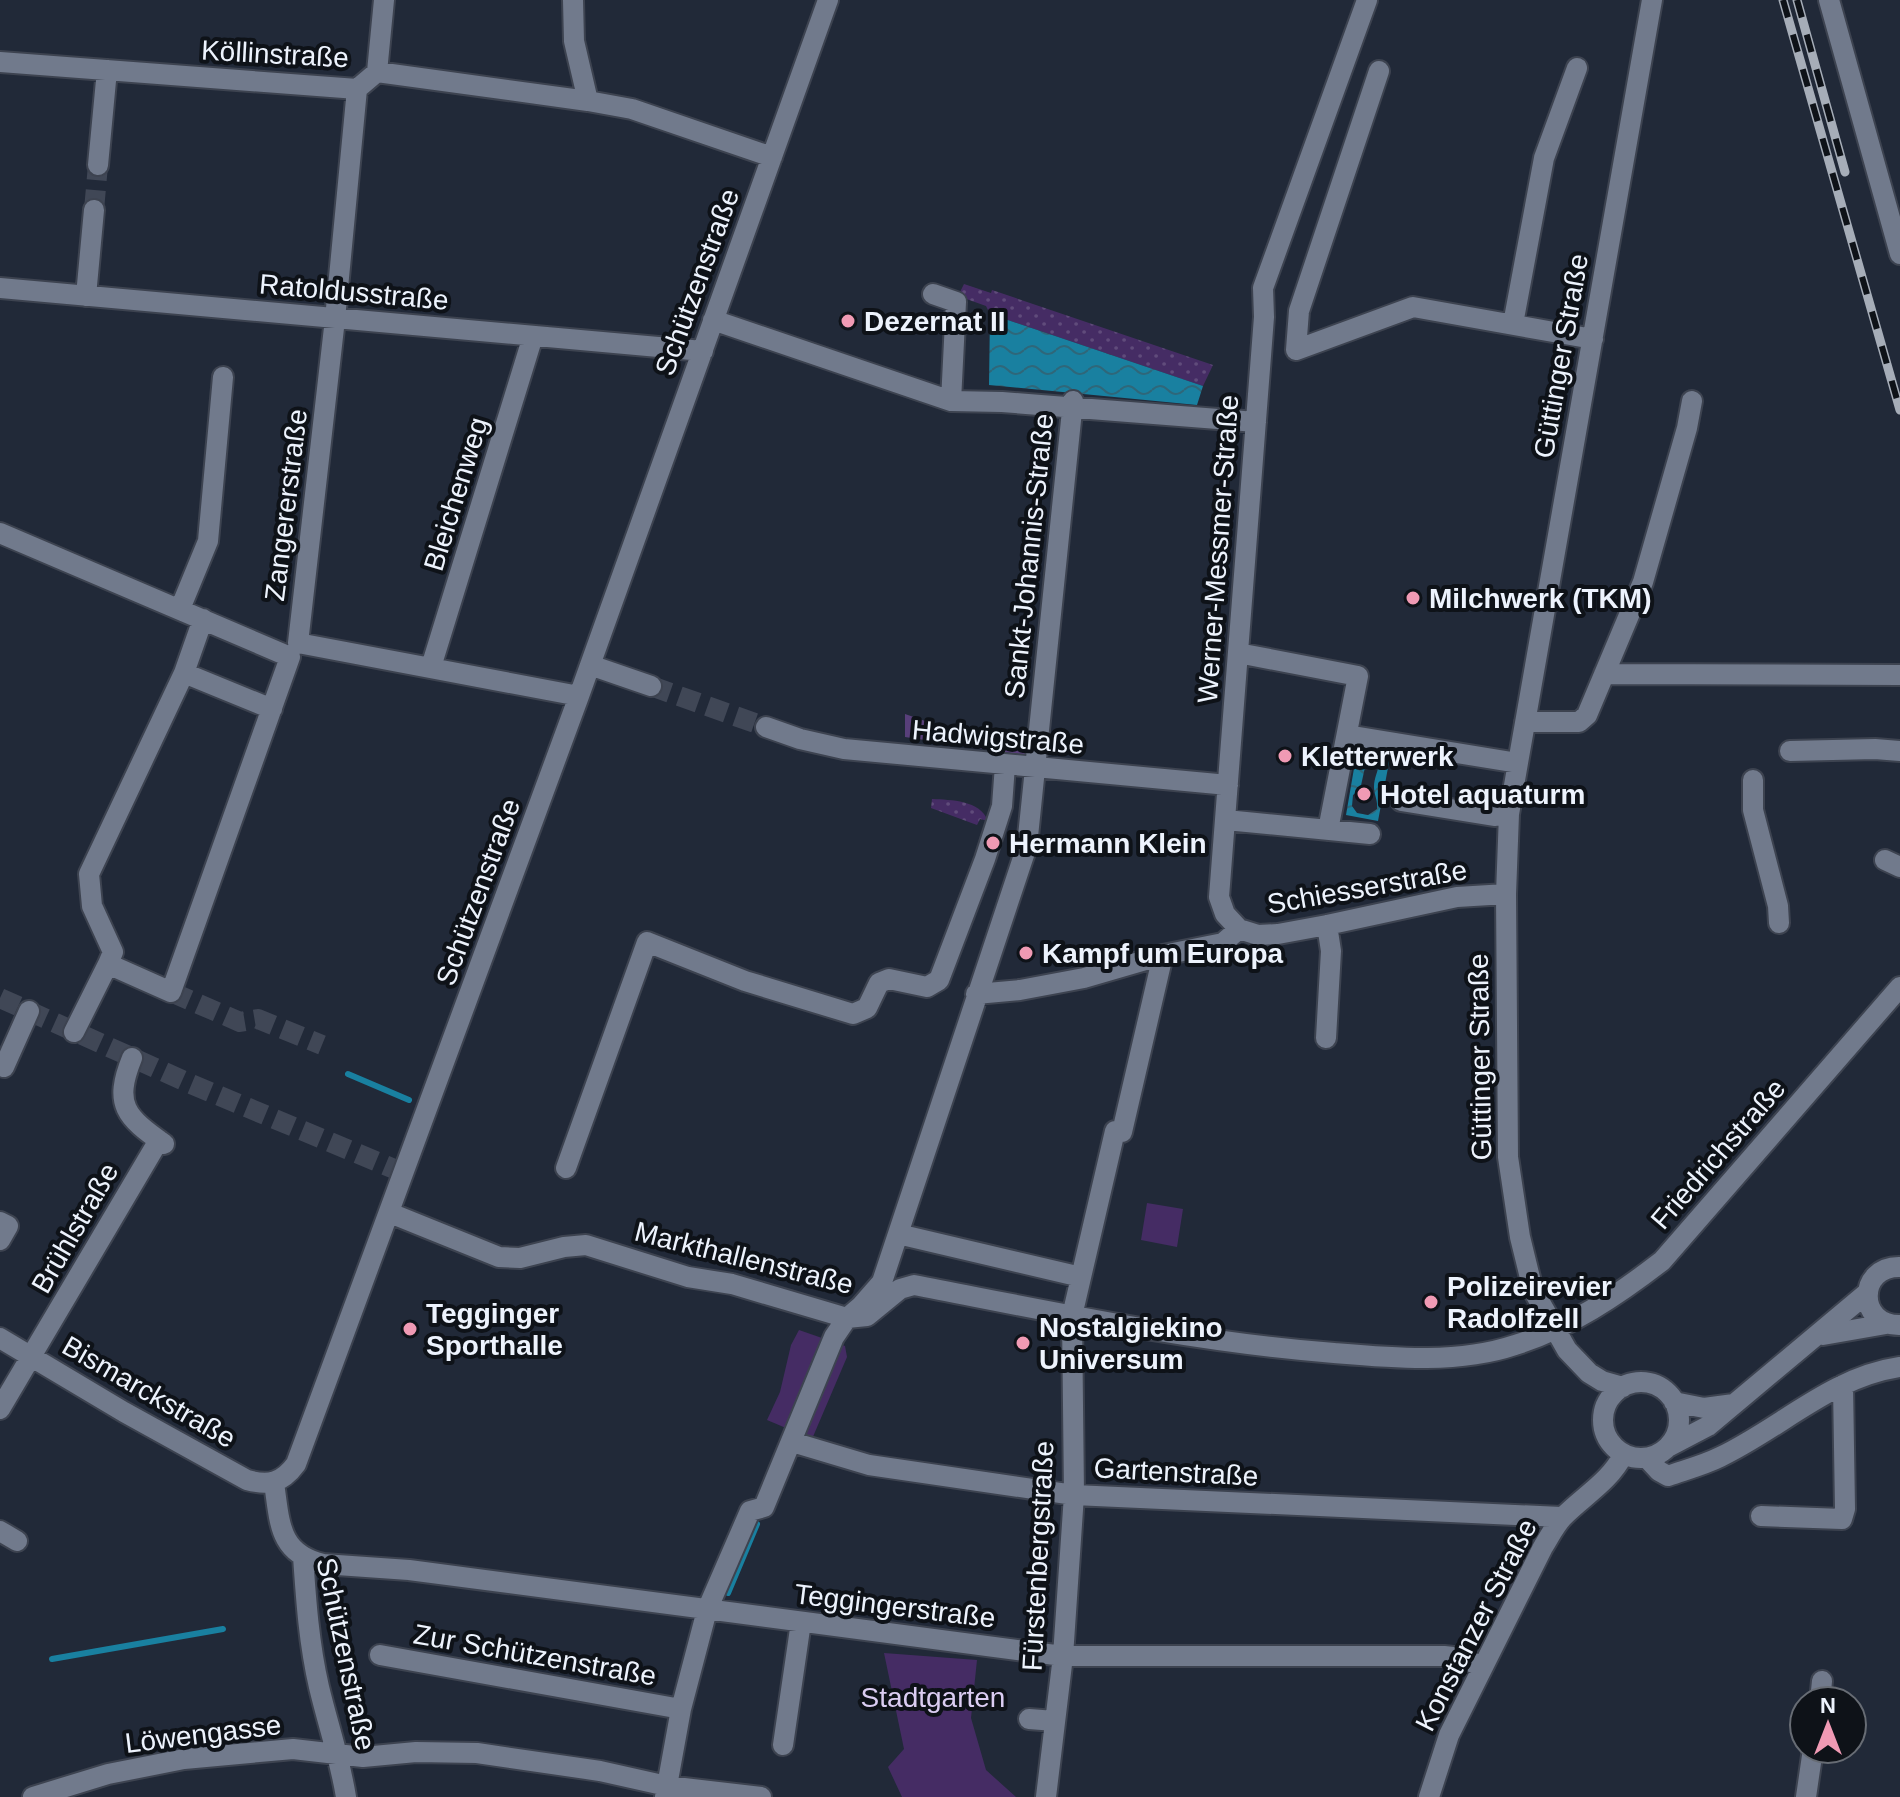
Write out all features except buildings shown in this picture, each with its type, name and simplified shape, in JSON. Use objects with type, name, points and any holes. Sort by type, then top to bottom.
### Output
[{"type":"street","points":[[377,72],[384,0]]},
{"type":"street","points":[[573,0],[574,41],[588,101]]},
{"type":"street","name":"Schützenstraße","points":[[346,1797],[339,1756],[319,1687],[306,1610],[303,1556],[287,1544],[280,1523],[274,1483],[284,1478],[296,1464],[390,1213],[828,0]]},
{"type":"street","name":"Werner-Messmer-Straße","points":[[1228,785],[1264,317],[1263,288],[1367,0]]},
{"type":"street","name":"Güttinger Straße","points":[[1623,1387],[1602,1381],[1589,1373],[1567,1350],[1533,1290],[1520,1237],[1508,1157],[1506,894],[1509,814],[1652,0]]},
{"type":"street","points":[[1830,0],[1899,244]]},
{"type":"street","name":"Köllinstraße","points":[[0,62],[357,89],[377,72],[632,109],[772,157]]},
{"type":"street","points":[[1513,324],[1544,158],[1577,68]]},
{"type":"street","points":[[98,165],[107,70]]},
{"type":"street","points":[[1379,71],[1299,311],[1296,350],[1413,307],[1593,339]]},
{"type":"street","name":"Zangererstraße","points":[[357,89],[335,319],[298,643],[579,696]]},
{"type":"street","points":[[86,296],[94,210]]},
{"type":"street","name":"Ratoldusstraße","points":[[0,288],[703,351]]},
{"type":"street","points":[[933,294],[956,302],[951,401]]},
{"type":"street","points":[[713,320],[951,401],[1073,405],[1256,422]]},
{"type":"street","name":"Bleichenweg","points":[[431,667],[533,336]]},
{"type":"street","points":[[180,609],[208,541],[223,377]]},
{"type":"street","points":[[1525,722],[1579,722],[1584,719],[1643,582],[1692,401]]},
{"type":"street","name":"Sankt-Johannis-Straße","points":[[707,1610],[750,1511],[764,1507],[827,1352],[847,1318],[879,1288],[1027,846],[1073,405]]},
{"type":"street","points":[[0,533],[290,657],[171,992],[108,964]]},
{"type":"street","points":[[74,1032],[113,952],[92,906],[89,874],[184,673],[203,619]]},
{"type":"street","points":[[1238,653],[1358,676],[1328,830]]},
{"type":"street","points":[[590,665],[651,686]]},
{"type":"street","points":[[184,673],[272,709]]},
{"type":"street","points":[[1604,674],[1900,675]]},
{"type":"street","name":"Hadwigstraße","points":[[766,727],[844,749],[1228,785]]},
{"type":"street","points":[[1347,735],[1518,763]]},
{"type":"street","points":[[1790,751],[1900,751]]},
{"type":"street","points":[[566,1168],[647,942],[745,981],[853,1014],[867,1008],[879,983],[889,979],[927,987],[939,980],[1002,806],[1005,765]]},
{"type":"street","points":[[1753,780],[1753,810],[1778,906],[1779,923]]},
{"type":"street","name":"Schiesserstraße","points":[[1228,785],[1219,897],[1225,914],[1239,929],[1258,935],[1278,934],[1457,897],[1506,894]]},
{"type":"street","points":[[1401,801],[1494,816],[1509,814]]},
{"type":"street","points":[[1226,820],[1370,834]]},
{"type":"street","points":[[1326,1038],[1331,951],[1327,925]]},
{"type":"street","name":"Schiesserstraße","points":[[976,994],[1020,990],[1084,978],[1163,955],[1223,943],[1239,929]]},
{"type":"street","points":[[1072,1316],[1115,1131],[1122,1132],[1163,955]]},
{"type":"street","name":"Friedrichstraße","points":[[1554,1329],[1629,1286],[1662,1261],[1900,987]]},
{"type":"street","points":[[0,1065],[4,1067],[29,1011]]},
{"type":"street","name":"Brühlstraße","points":[[0,1409],[157,1147],[122,1098],[123,1080],[132,1058]]},
{"type":"street","name":"Markthallenstraße","points":[[390,1213],[499,1257],[520,1258],[586,1245],[688,1277],[752,1289],[847,1318],[867,1316],[900,1289],[914,1285],[1237,1344],[1363,1355],[1446,1357],[1502,1349],[1554,1329]]},
{"type":"street","points":[[0,1222],[8,1226],[0,1240]]},
{"type":"street","points":[[898,1234],[1081,1277]]},
{"type":"street","points":[[1668,1447],[1679,1426],[1674,1402],[1667,1393],[1646,1382],[1623,1387],[1613,1394],[1602,1415],[1606,1438],[1623,1455],[1647,1458],[1668,1447],[1708,1426],[1867,1293],[1875,1276],[1897,1265]]},
{"type":"street","points":[[1867,1293],[1871,1312],[1893,1325]]},
{"type":"street","name":"Fürstenbergstraße","points":[[1046,1797],[1063,1656],[1074,1495],[1072,1316]]},
{"type":"street","points":[[1819,1336],[1893,1325]]},
{"type":"street","name":"Bismarckstraße","points":[[0,1338],[119,1419],[247,1480],[274,1483]]},
{"type":"street","points":[[1647,1458],[1668,1476],[1720,1457],[1860,1377],[1900,1367]]},
{"type":"street","name":"Güttinger Straße","points":[[1589,1373],[1602,1415]]},
{"type":"street","points":[[1761,1516],[1842,1519],[1845,1509],[1843,1385]]},
{"type":"street","points":[[1674,1402],[1704,1408],[1734,1404]]},
{"type":"street","name":"Gartenstraße","points":[[792,1442],[869,1465],[1074,1495],[1561,1517]]},
{"type":"street","name":"Konstanzer Straße","points":[[1429,1797],[1449,1735],[1543,1547],[1561,1517],[1606,1478],[1623,1455]]},
{"type":"street","name":"Teggingerstraße","points":[[303,1556],[323,1564],[409,1570],[1063,1656],[1444,1656],[1462,1658],[1483,1667]]},
{"type":"street","points":[[666,1791],[681,1709],[707,1610]]},
{"type":"street","points":[[783,1745],[801,1622]]},
{"type":"street","name":"Zur Schützenstraße","points":[[380,1655],[681,1709]]},
{"type":"street","points":[[1029,1719],[1055,1721]]},
{"type":"street","name":"Löwengasse","points":[[33,1797],[108,1774],[184,1759],[293,1749],[363,1757],[416,1752],[477,1753],[600,1771],[666,1791],[761,1797]]},
{"type":"street","points":[[1806,1797],[1811,1765]]},
{"type":"green space","points":[[964,284],[991,293],[992,290],[1213,365],[1203,386],[990,314],[986,306],[958,296]]},
{"type":"green space","points":[[905,714],[1000,747],[1006,734],[1027,739],[1025,755],[905,737]]},
{"type":"green space","points":[[932,799],[972,805],[988,821],[980,819],[977,825],[931,808]]},
{"type":"green space","points":[[1147,1203],[1183,1209],[1177,1247],[1141,1240]]},
{"type":"green space","points":[[799,1330],[845,1346],[847,1357],[812,1439],[767,1420],[780,1392],[791,1345]]},
{"type":"green space","name":"Stadtgarten","points":[[884,1653],[977,1660],[971,1718],[986,1770],[1016,1797],[902,1797],[888,1767],[904,1749]]},
{"type":"water","points":[[990,314],[1203,386],[1197,405],[989,385]]},
{"type":"water","points":[[1357,751],[1390,757],[1378,821],[1346,815]],"holes":[[[1367,758],[1378,760],[1374,787],[1377,809],[1368,815],[1357,813],[1352,806],[1353,795],[1360,790]]]},
{"type":"waterway","points":[[348,1074],[409,1100]]},
{"type":"waterway","points":[[728,1593],[757,1524]]},
{"type":"waterway","points":[[52,1659],[223,1629]]},
{"type":"tunnel","points":[[94,210],[98,165]]},
{"type":"tunnel","points":[[651,686],[766,727]]},
{"type":"tunnel","points":[[171,992],[240,1022],[258,1019],[322,1045]]},
{"type":"tunnel","points":[[0,998],[191,1084],[404,1173]]},
{"type":"railway","points":[[1783,0],[1900,410]]},
{"type":"railway","points":[[1797,0],[1845,172]]},
{"type":"place","name":"Dezernat II","points":[[848,321]]},
{"type":"place","name":"Milchwerk (TKM)","points":[[1413,598]]},
{"type":"place","name":"Kletterwerk","points":[[1285,756]]},
{"type":"place","name":"Hotel aquaturm","points":[[1364,794]]},
{"type":"place","name":"Hermann Klein","points":[[993,843]]},
{"type":"place","name":"Kampf um Europa","points":[[1026,953]]},
{"type":"place","name":"Polizeirevier Radolfzell","points":[[1431,1302]]},
{"type":"place","name":"Tegginger Sporthalle","points":[[410,1329]]},
{"type":"place","name":"Nostalgiekino Universum","points":[[1023,1343]]}]
